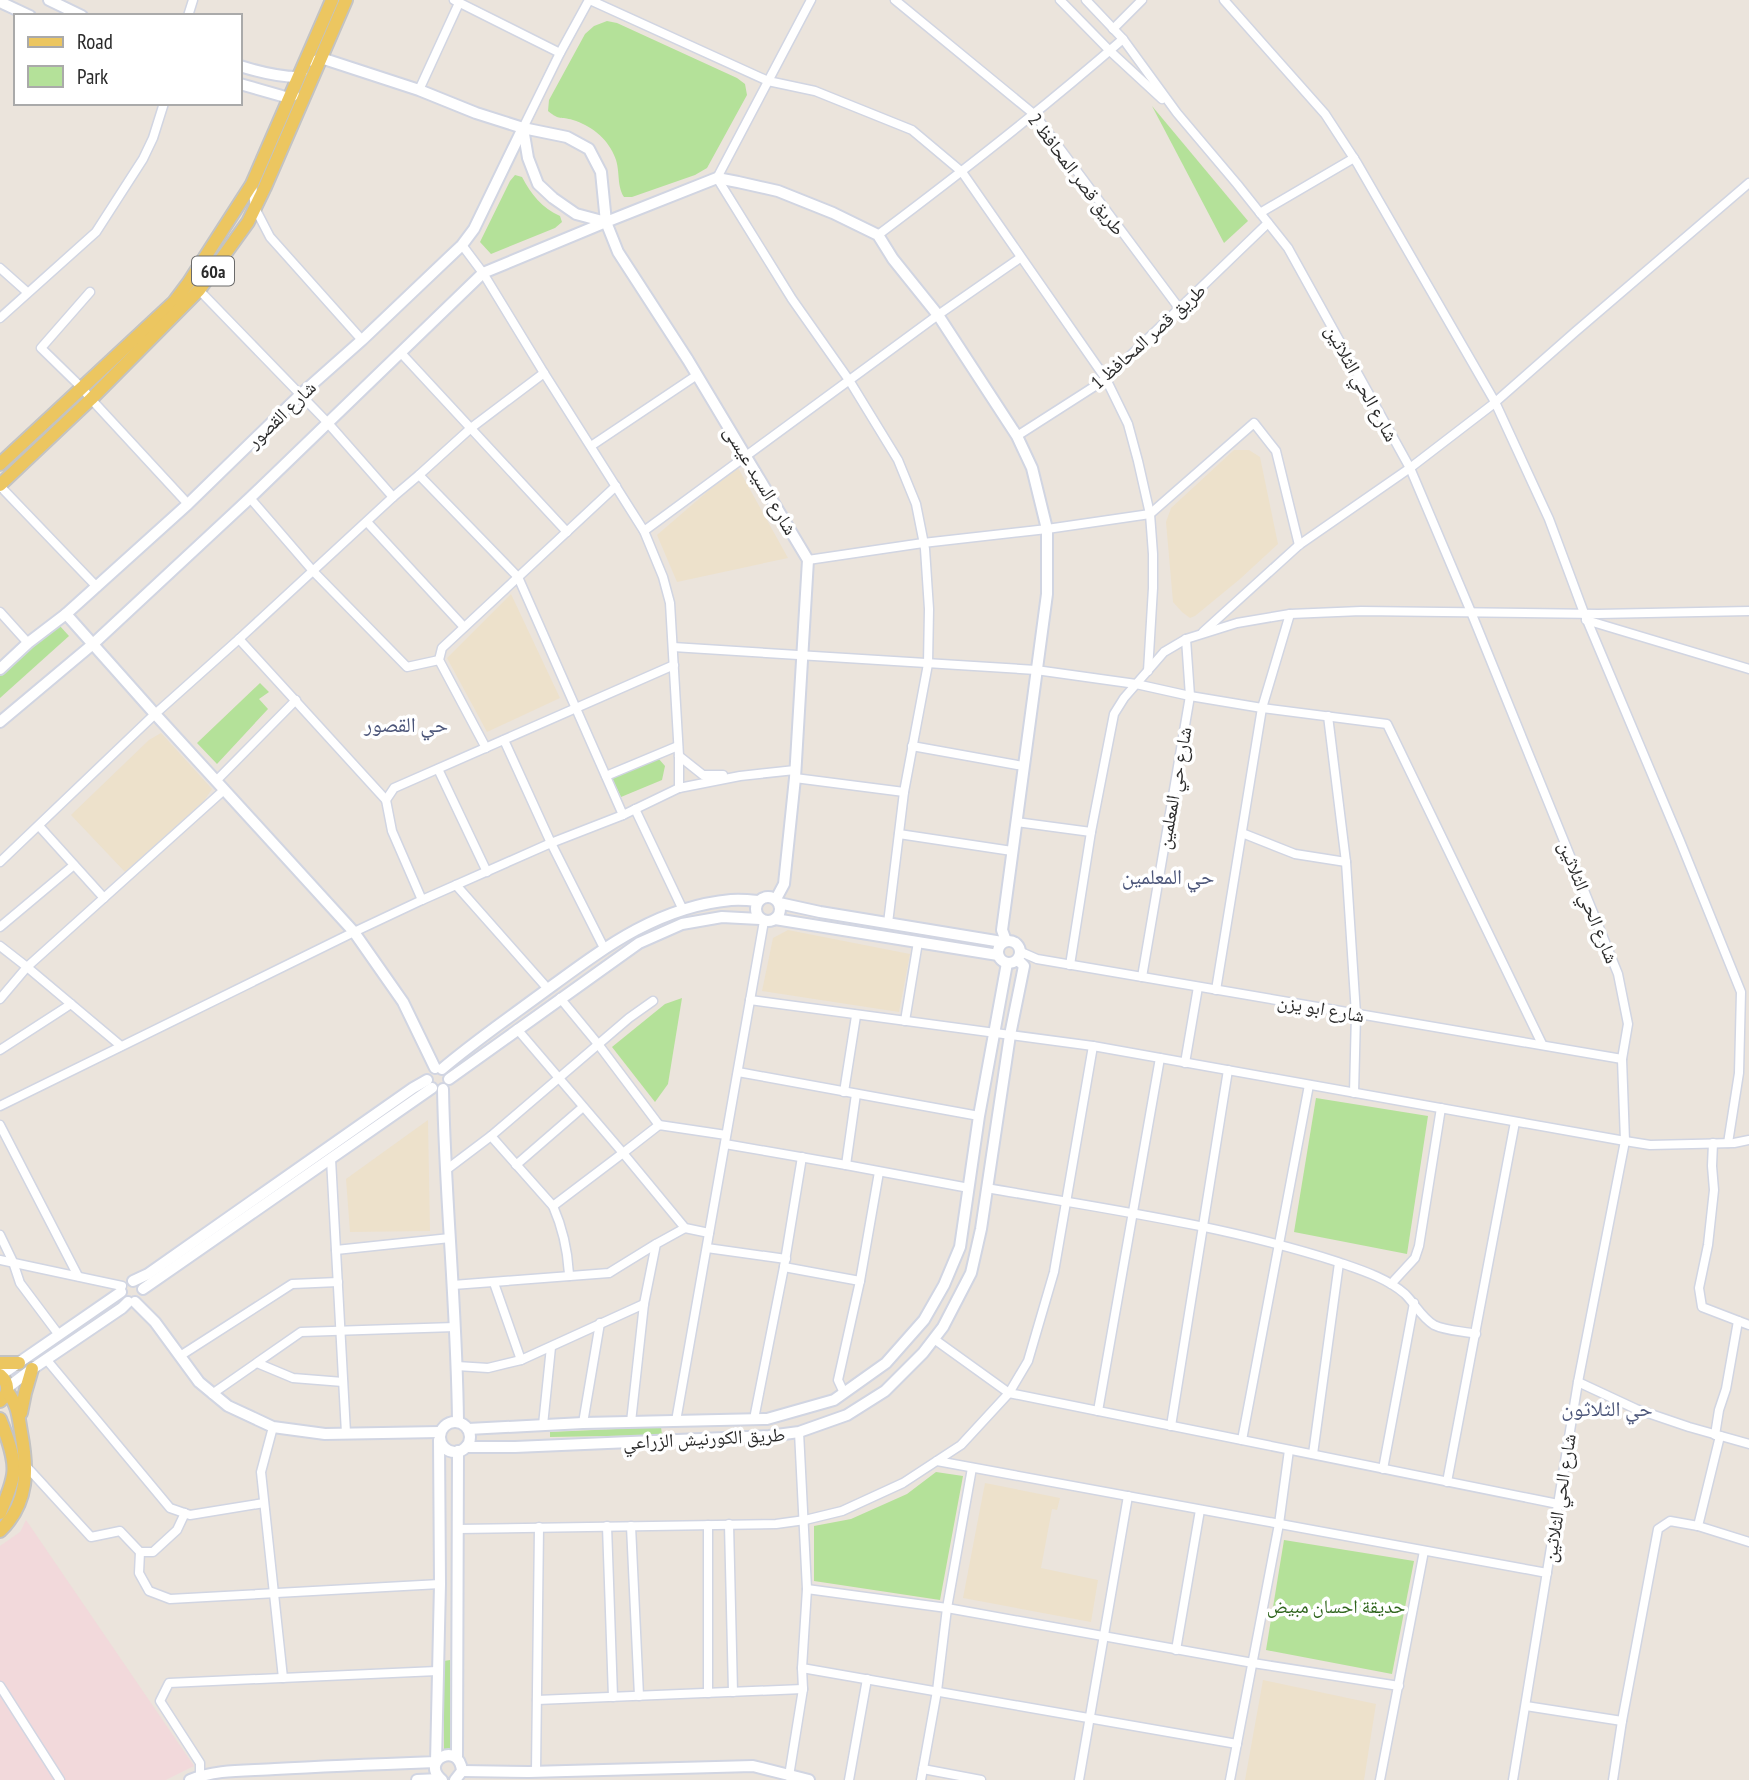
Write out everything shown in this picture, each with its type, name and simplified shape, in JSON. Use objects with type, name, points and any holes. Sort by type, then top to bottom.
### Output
[{"type":"main road","name":"60a","points":[[0,464],[174,302],[189,282],[252,184],[332,0]]},
{"type":"main road","name":"60a","points":[[0,486],[199,290],[248,222],[346,0]]},
{"type":"main road","points":[[0,1363],[19,1363]]},
{"type":"main road","points":[[20,1423],[32,1369]]},
{"type":"main road","points":[[0,1375],[6,1381],[5,1393],[16,1403],[26,1466],[25,1485],[11,1521],[0,1531]]},
{"type":"main road","points":[[0,1419],[8,1437],[14,1472],[0,1513]]},
{"type":"street","points":[[49,0],[78,14]]},
{"type":"street","points":[[606,222],[576,214],[538,184],[528,158],[523,128],[589,0],[768,81],[815,91],[912,130],[962,172],[1106,379],[1128,424],[1150,514],[1153,588],[1148,671]]},
{"type":"street","points":[[717,178],[811,0]]},
{"type":"street","name":"طريق قصر المحافظ 2","points":[[895,0],[1035,115],[1179,309]]},
{"type":"street","points":[[1060,0],[1177,113]]},
{"type":"street","points":[[1086,0],[1123,39],[1177,113]]},
{"type":"street","points":[[1113,29],[1142,0]]},
{"type":"street","points":[[1224,0],[1325,114],[1354,158],[1495,402],[1549,519],[1585,617],[1681,841],[1741,992],[1739,1073],[1728,1143]]},
{"type":"street","points":[[419,90],[456,1],[560,53]]},
{"type":"street","points":[[0,2],[26,14]]},
{"type":"street","points":[[878,235],[1035,115],[1123,39]]},
{"type":"street","points":[[242,67],[285,77],[298,76],[321,58]]},
{"type":"street","name":"شارع السيد عيسى","points":[[321,58],[419,90],[476,113],[523,128],[567,137],[589,149],[601,173],[606,222],[618,252],[697,375],[808,560]]},
{"type":"street","points":[[242,85],[289,98],[305,90]]},
{"type":"street","points":[[0,318],[96,232],[143,159],[163,105]]},
{"type":"street","name":"شارع الحي الثلاثين","points":[[1177,113],[1288,248],[1410,468],[1618,974],[1628,1024],[1622,1059],[1625,1141],[1578,1382],[1513,1780]]},
{"type":"street","name":"شارع القصور","points":[[0,669],[97,587],[188,504],[461,245],[474,229],[523,128]]},
{"type":"street","points":[[1260,213],[1354,158]]},
{"type":"street","points":[[717,178],[792,299],[849,380],[898,460],[916,504],[923,543],[929,609],[928,664],[904,792],[888,923]]},
{"type":"street","points":[[483,273],[717,178],[778,191],[878,235],[893,259],[938,315],[1017,436],[1032,468],[1047,529],[1047,594],[1002,930],[1004,942]]},
{"type":"street","points":[[1201,634],[1299,545],[1410,468],[1495,402],[1749,183]]},
{"type":"street","points":[[252,184],[255,208],[270,237],[362,340]]},
{"type":"street","name":"طريق قصر المحافظ 1","points":[[1017,436],[1106,379],[1268,223]]},
{"type":"street","points":[[461,245],[483,273],[644,531],[663,577],[670,603],[679,788]]},
{"type":"street","points":[[644,531],[1020,258]]},
{"type":"street","points":[[0,268],[27,292]]},
{"type":"street","name":"شارع القصور","points":[[0,722],[93,644],[250,498],[483,273]]},
{"type":"street","points":[[199,290],[327,422],[393,497]]},
{"type":"street","points":[[90,292],[41,348],[82,388],[188,504]]},
{"type":"street","points":[[401,353],[567,532]]},
{"type":"street","points":[[0,862],[155,714],[393,497],[471,428],[544,373]]},
{"type":"street","points":[[591,446],[697,375]]},
{"type":"street","points":[[676,1421],[750,1000],[767,919],[780,910],[778,901],[784,884],[795,774],[808,560],[1150,514],[1254,423],[1276,451],[1299,545]]},
{"type":"street","points":[[419,475],[518,577],[624,814]]},
{"type":"street","points":[[0,486],[97,587]]},
{"type":"street","points":[[486,748],[439,660],[442,648],[616,486]]},
{"type":"street","points":[[250,498],[313,571],[407,667],[439,660]]},
{"type":"street","points":[[367,522],[464,627]]},
{"type":"street","points":[[1070,965],[1091,832],[1114,714],[1124,698],[1164,652],[1186,639],[1237,623],[1290,614],[1361,611],[1563,613],[1585,617],[1749,669]]},
{"type":"street","points":[[1585,617],[1749,611]]},
{"type":"street","points":[[0,612],[28,643]]},
{"type":"street","points":[[0,1375],[413,1087],[438,1084],[448,1073],[438,1068],[403,1002],[354,932],[66,614]]},
{"type":"street","points":[[1216,990],[1262,708],[1290,614]]},
{"type":"street","points":[[239,639],[386,800],[392,831],[422,900]]},
{"type":"street","name":"شارع حي المعلمين","points":[[1142,977],[1190,696],[1186,639]]},
{"type":"street","points":[[673,648],[1036,670],[1136,684],[1262,708],[1387,724],[1542,1044]]},
{"type":"street","points":[[386,800],[394,788],[674,665]]},
{"type":"street","points":[[216,780],[296,700]]},
{"type":"street","points":[[1328,716],[1346,862],[1356,1014],[1354,1093]]},
{"type":"street","points":[[504,740],[551,844],[604,948]]},
{"type":"street","points":[[606,776],[678,746]]},
{"type":"street","points":[[912,746],[1023,766]]},
{"type":"street","points":[[679,757],[703,775],[795,774],[904,792]]},
{"type":"street","points":[[438,769],[487,872]]},
{"type":"street","points":[[0,1106],[422,900],[679,788],[740,776]]},
{"type":"street","points":[[0,999],[27,967],[224,790]]},
{"type":"street","points":[[635,809],[684,910]]},
{"type":"street","points":[[1016,822],[1091,832]]},
{"type":"street","points":[[38,826],[104,898]]},
{"type":"street","points":[[1241,833],[1295,854],[1346,862]]},
{"type":"street","points":[[899,834],[1012,851]]},
{"type":"street","points":[[0,927],[74,865]]},
{"type":"street","points":[[456,885],[548,989]]},
{"type":"street","points":[[468,1429],[583,1423],[766,1419],[834,1400],[886,1363],[924,1320],[944,1285],[960,1247],[994,1034],[1015,958],[1016,943],[888,923],[765,896],[758,901],[755,912],[767,919]]},
{"type":"street","points":[[458,1422],[446,1170],[438,1084],[429,1073],[604,948],[653,921],[699,905],[733,900],[758,901]]},
{"type":"street","points":[[5,1393],[46,1359],[639,943],[682,925],[722,917],[767,919],[998,955]]},
{"type":"street","points":[[905,1021],[918,942]]},
{"type":"street","points":[[1004,942],[998,947],[1000,960],[1015,958]]},
{"type":"street","points":[[0,946],[121,1046]]},
{"type":"street","name":"شارع ابو يزن","points":[[1015,958],[1037,959],[1622,1059]]},
{"type":"street","name":"طريق الكورنيش الزراعي","points":[[462,1449],[769,1436],[799,1432],[847,1415],[885,1391],[923,1353],[943,1327],[971,1273],[981,1229],[1010,1035],[1024,966],[1015,958]]},
{"type":"street","points":[[1185,1063],[1198,987]]},
{"type":"street","points":[[560,998],[659,1125],[802,1157],[968,1188]]},
{"type":"street","points":[[750,1000],[1093,1046],[1625,1141],[1650,1144],[1728,1143],[1749,1140]]},
{"type":"street","points":[[446,1170],[491,1136],[629,1017],[653,1001]]},
{"type":"street","points":[[0,1050],[71,1004]]},
{"type":"street","points":[[844,1092],[856,1016]]},
{"type":"street","points":[[517,1029],[685,1228],[709,1233]]},
{"type":"street","points":[[458,1529],[776,1524],[805,1520],[842,1511],[903,1483],[961,1445],[1009,1393],[1028,1361],[1054,1272],[1093,1046]]},
{"type":"street","points":[[1098,1411],[1160,1058]]},
{"type":"street","points":[[1171,1426],[1228,1070]]},
{"type":"street","points":[[738,1072],[979,1116]]},
{"type":"street","points":[[1242,1440],[1308,1085]]},
{"type":"street","points":[[846,1165],[856,1094]]},
{"type":"street","points":[[516,1165],[583,1107]]},
{"type":"street","points":[[1391,1284],[1415,1258],[1419,1246],[1441,1108]]},
{"type":"street","points":[[1447,1482],[1515,1122]]},
{"type":"street","points":[[0,1125],[78,1276]]},
{"type":"street","points":[[553,1206],[659,1125]]},
{"type":"street","points":[[491,1136],[553,1206],[569,1255],[569,1276]]},
{"type":"street","points":[[1713,1143],[1714,1190],[1709,1245],[1699,1288],[1702,1307],[1749,1325]]},
{"type":"street","points":[[754,1419],[785,1263],[802,1157]]},
{"type":"street","points":[[331,1159],[346,1433]]},
{"type":"street","points":[[844,1393],[838,1380],[860,1281],[878,1172]]},
{"type":"street","points":[[987,1188],[1203,1227],[1280,1245],[1339,1263],[1391,1284],[1433,1324],[1476,1334]]},
{"type":"street","points":[[453,1285],[609,1273],[685,1228]]},
{"type":"street","points":[[0,1235],[20,1283],[59,1335]]},
{"type":"street","points":[[336,1250],[450,1238]]},
{"type":"street","points":[[631,1422],[644,1304],[656,1244]]},
{"type":"street","points":[[707,1248],[860,1281]]},
{"type":"street","points":[[0,1260],[125,1286],[139,1283],[137,1297],[199,1382],[228,1406],[273,1427],[325,1434],[440,1436]]},
{"type":"street","points":[[1312,1454],[1339,1263]]},
{"type":"street","points":[[180,1356],[292,1284],[338,1282]]},
{"type":"street","points":[[494,1283],[521,1360]]},
{"type":"street","points":[[125,1286],[123,1299],[137,1297]]},
{"type":"street","points":[[1383,1469],[1413,1303]]},
{"type":"street","points":[[457,1366],[488,1368],[521,1360],[644,1304]]},
{"type":"street","points":[[1698,1526],[1738,1321]]},
{"type":"street","points":[[583,1423],[600,1324]]},
{"type":"street","points":[[212,1394],[301,1332],[455,1326]]},
{"type":"street","points":[[934,1339],[1009,1393],[1558,1504]]},
{"type":"street","points":[[544,1425],[551,1347]]},
{"type":"street","points":[[46,1359],[170,1508],[190,1515],[264,1503]]},
{"type":"street","points":[[257,1363],[293,1378],[343,1382]]},
{"type":"street","points":[[1578,1382],[1636,1409],[1749,1444]]},
{"type":"street","points":[[441,1779],[435,1771],[440,1584],[440,1436],[445,1425],[458,1422],[468,1429],[470,1438],[462,1449],[458,1529],[457,1758],[461,1764],[458,1775],[753,1766],[799,1778],[807,1589],[799,1432]]},
{"type":"street","points":[[273,1427],[261,1472],[283,1678]]},
{"type":"street","points":[[440,1436],[444,1448],[449,1451],[462,1449]]},
{"type":"street","points":[[1230,1780],[1279,1524],[1289,1450]]},
{"type":"street","points":[[937,1461],[1547,1573]]},
{"type":"street","points":[[26,1466],[91,1537],[120,1531],[140,1552],[139,1573],[149,1591],[170,1599],[440,1584]]},
{"type":"street","points":[[921,1780],[972,1468]]},
{"type":"street","points":[[1079,1780],[1128,1496]]},
{"type":"street","points":[[1176,1650],[1200,1510]]},
{"type":"street","points":[[140,1552],[153,1552],[177,1530],[185,1513]]},
{"type":"street","points":[[1613,1780],[1658,1529],[1670,1521],[1698,1526],[1749,1542]]},
{"type":"street","points":[[729,1524],[733,1692]]},
{"type":"street","points":[[708,1525],[708,1693]]},
{"type":"street","points":[[607,1526],[613,1697]]},
{"type":"street","points":[[631,1526],[639,1696]]},
{"type":"street","points":[[532,1774],[537,1700],[539,1527]]},
{"type":"street","points":[[1380,1780],[1424,1551]]},
{"type":"street","points":[[807,1589],[947,1608],[1176,1650],[1399,1686]]},
{"type":"street","points":[[802,1668],[1237,1745]]},
{"type":"street","points":[[437,1671],[169,1683],[160,1701],[200,1763],[195,1778],[238,1771],[436,1762],[445,1756],[457,1758]]},
{"type":"street","points":[[849,1780],[867,1679]]},
{"type":"street","points":[[0,1686],[60,1780]]},
{"type":"street","points":[[537,1700],[803,1689]]},
{"type":"street","points":[[1525,1706],[1622,1721]]},
{"type":"street","points":[[681,1768],[682,1780]]},
{"type":"street","points":[[923,1769],[981,1780]]},
{"type":"street","points":[[579,1770],[590,1780]]},
{"type":"street","points":[[417,1780],[441,1779]]},
{"type":"shaded area","points":[[1234,450],[1249,450],[1260,457],[1278,544],[1240,579],[1190,618],[1173,602],[1166,522],[1171,508]]},
{"type":"shaded area","points":[[737,466],[788,558],[677,582],[657,535]]},
{"type":"shaded area","points":[[511,594],[560,698],[487,732],[447,658]]},
{"type":"shaded area","points":[[161,733],[212,789],[202,804],[126,873],[71,815],[149,740]]},
{"type":"shaded area","points":[[788,930],[910,954],[899,1012],[762,991],[773,938]]},
{"type":"shaded area","points":[[428,1120],[430,1231],[350,1232],[346,1179]]},
{"type":"shaded area","points":[[985,1483],[1060,1498],[1057,1510],[1052,1509],[1041,1568],[1098,1580],[1091,1622],[963,1598]]},
{"type":"shaded area","points":[[26,1520],[194,1766],[166,1780],[0,1780],[0,1546],[20,1532]]},
{"type":"shaded area","points":[[1263,1680],[1376,1704],[1364,1780],[1245,1780]]},
{"type":"green space","points":[[607,21],[617,23],[745,84],[747,95],[707,168],[695,175],[632,197],[624,197],[616,160],[602,138],[586,125],[558,117],[548,111],[549,100],[585,34],[594,26]]},
{"type":"green space","points":[[1152,106],[1248,221],[1224,243]]},
{"type":"green space","points":[[515,175],[522,177],[538,200],[560,216],[562,222],[555,228],[491,254],[480,242]]},
{"type":"green space","points":[[59,625],[69,636],[0,698],[0,676]]},
{"type":"green space","points":[[260,683],[269,692],[259,699],[268,709],[217,764],[197,743]]},
{"type":"green space","points":[[658,758],[665,766],[662,780],[621,797],[611,776]]},
{"type":"green space","points":[[682,998],[668,1084],[655,1102],[612,1047],[665,1004]]},
{"type":"green space","points":[[1316,1098],[1428,1116],[1407,1254],[1294,1232]]},
{"type":"green space","points":[[661,1427],[662,1435],[550,1437],[550,1432]]},
{"type":"green space","points":[[936,1472],[963,1476],[940,1600],[814,1581],[814,1526],[851,1519],[907,1494]]},
{"type":"green space","name":"حديقة احسان مبيض","points":[[1284,1540],[1414,1561],[1392,1674],[1266,1650]]},
{"type":"green space","points":[[450,1660],[450,1751],[444,1750],[444,1661]]},
{"type":"district","name":"حي القصور","points":[[406,724]]},
{"type":"district","name":"حي المعلمين","points":[[1168,876]]},
{"type":"district","name":"حي الثلاثون","points":[[1607,1408]]}]
